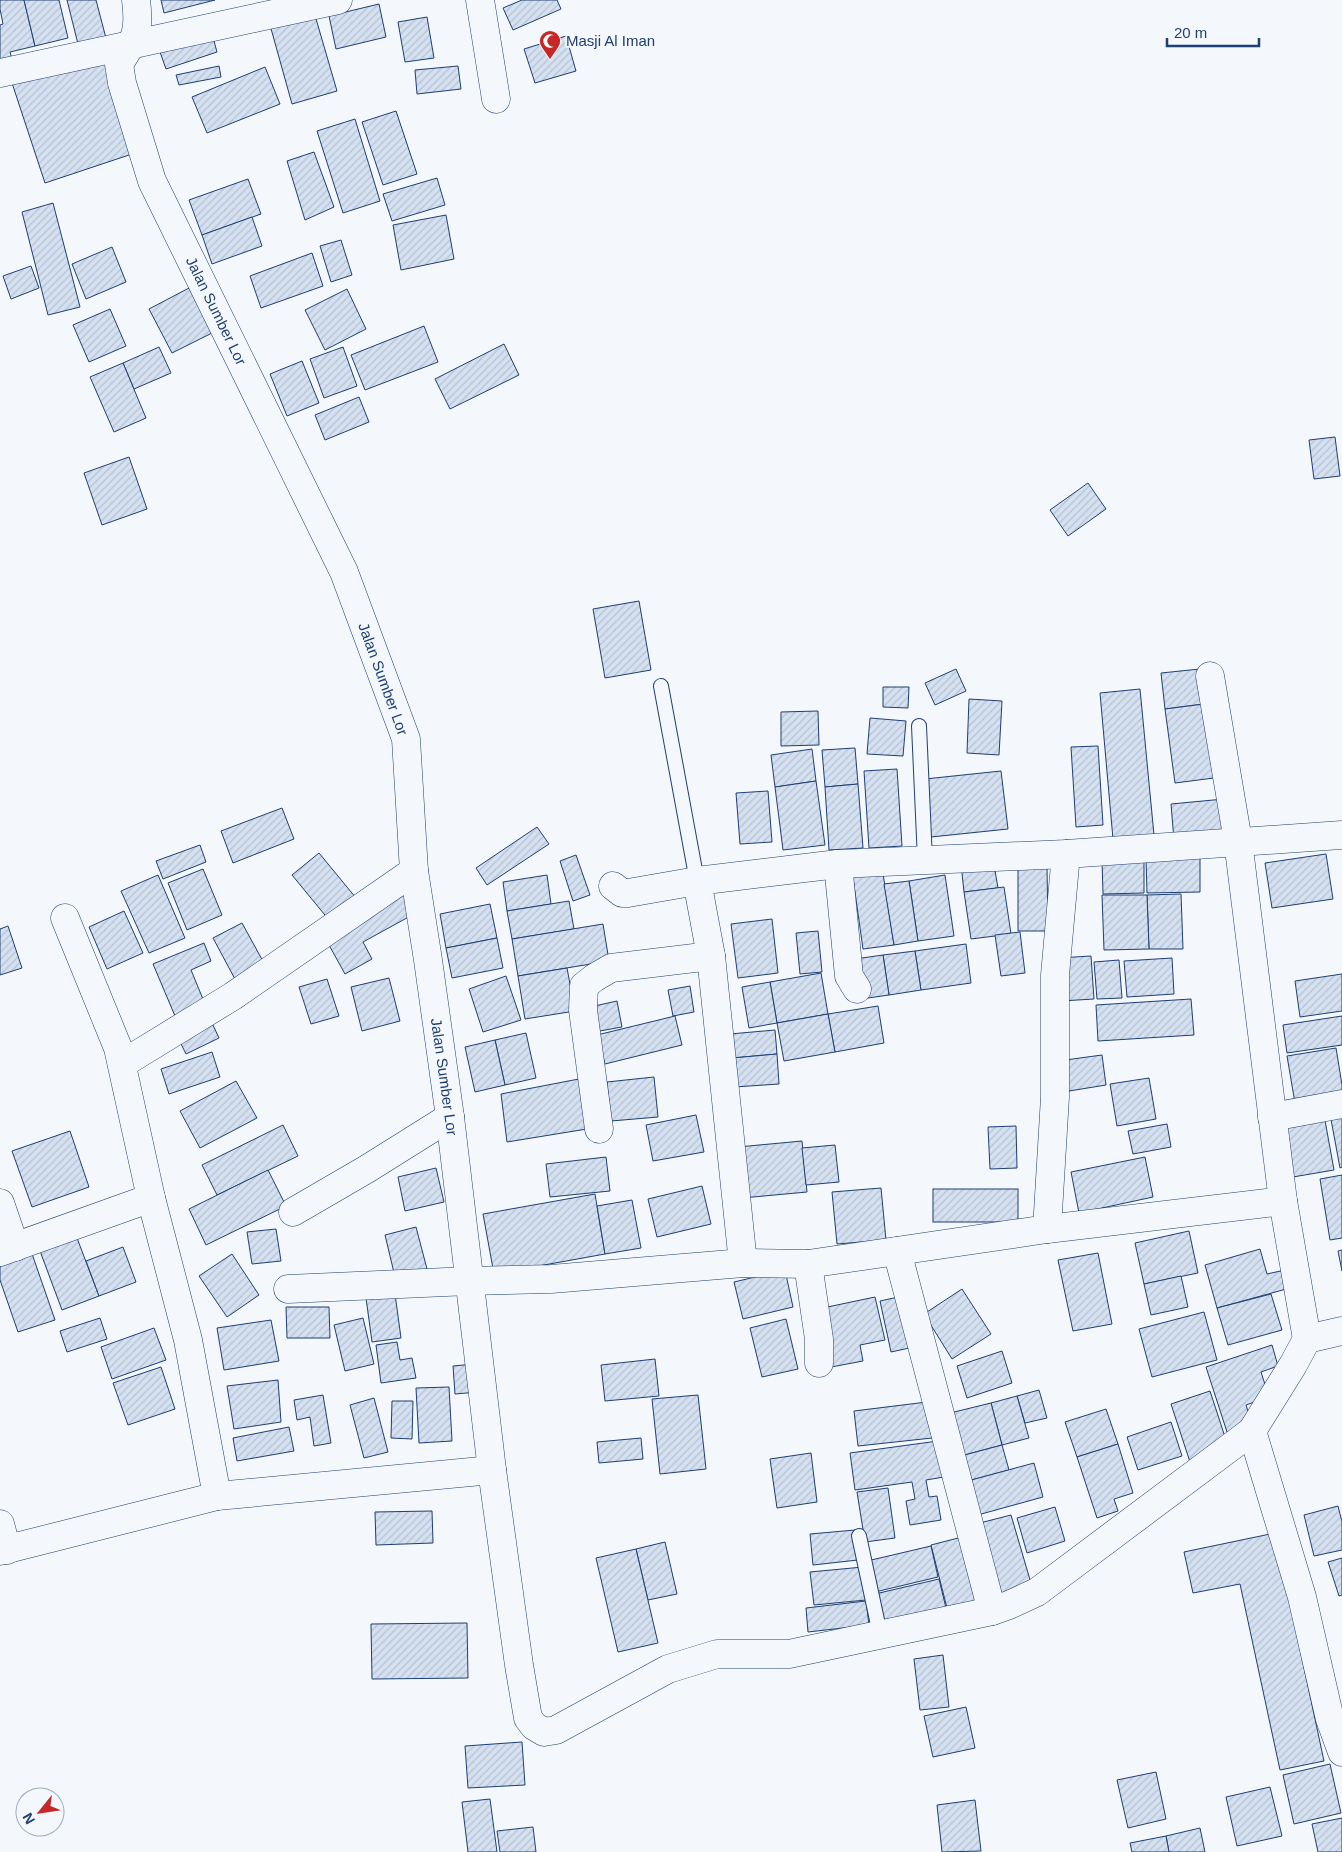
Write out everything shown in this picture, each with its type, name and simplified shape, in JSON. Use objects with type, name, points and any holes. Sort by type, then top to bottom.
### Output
[{"type":"street","name":"Jalan Sumber Lor","points":[[136,0],[139,22],[132,44],[119,64],[122,83],[152,181],[344,572],[406,739],[414,871],[450,1117],[492,1470],[528,1718],[534,1726],[544,1732],[556,1730],[668,1669],[717,1654],[789,1654],[880,1634]]},
{"type":"street","points":[[0,73],[338,0]]},
{"type":"street","points":[[480,0],[496,99]]},
{"type":"street","points":[[880,1634],[992,1611],[1037,1592],[1252,1430],[1307,1339],[1283,1201],[1238,841],[1210,676]]},
{"type":"street","points":[[613,886],[622,893],[628,893],[697,881],[838,864],[1066,854],[1342,835]]},
{"type":"street","points":[[1047,1229],[1055,1097],[1055,975],[1066,854]]},
{"type":"street","points":[[838,864],[849,976],[856,988]]},
{"type":"street","points":[[122,1064],[233,996],[414,871]]},
{"type":"street","points":[[697,881],[711,956],[743,1263]]},
{"type":"street","points":[[65,918],[118,1048],[151,1198],[188,1340],[217,1496]]},
{"type":"street","points":[[599,1129],[583,1010],[584,986],[611,968],[711,956]]},
{"type":"street","points":[[1272,1117],[1342,1104]]},
{"type":"street","points":[[293,1212],[367,1169],[450,1117]]},
{"type":"street","points":[[0,1203],[8,1250],[151,1198]]},
{"type":"street","points":[[288,1289],[551,1279],[743,1263],[808,1264],[1047,1229],[1283,1201]]},
{"type":"street","points":[[897,1251],[992,1611]]},
{"type":"street","points":[[808,1264],[819,1339],[819,1363]]},
{"type":"street","points":[[1307,1339],[1342,1331]]},
{"type":"street","points":[[1252,1430],[1302,1597],[1330,1719],[1342,1752]]},
{"type":"street","points":[[2,1542],[217,1496],[492,1470]]},
{"type":"lane","points":[[661,686],[697,881]]},
{"type":"lane","points":[[919,726],[925,860]]},
{"type":"lane","points":[[859,1536],[880,1634]]},
{"type":"building","points":[[0,0],[24,0],[35,46],[10,52],[13,63],[0,66],[0,25],[3,24]]},
{"type":"building","points":[[24,0],[59,0],[68,38],[35,46]]},
{"type":"building","points":[[67,0],[96,0],[107,42],[79,48]]},
{"type":"building","points":[[161,0],[215,0],[164,13]]},
{"type":"building","points":[[522,0],[557,0],[561,9],[513,30],[503,8]]},
{"type":"building","points":[[379,4],[386,37],[336,49],[329,16]]},
{"type":"building","points":[[314,12],[337,91],[292,104],[270,25]]},
{"type":"building","points":[[427,17],[434,58],[405,62],[398,22]]},
{"type":"building","points":[[212,34],[217,52],[166,69],[160,52]]},
{"type":"building","name":"Masji Al Iman","points":[[566,36],[576,71],[535,83],[524,49]]},
{"type":"building","points":[[104,52],[138,152],[45,183],[12,83]]},
{"type":"building","points":[[219,66],[221,77],[179,85],[176,75]]},
{"type":"building","points":[[458,66],[461,89],[417,94],[415,70]]},
{"type":"building","points":[[265,67],[280,104],[207,133],[192,97]]},
{"type":"building","points":[[396,111],[417,174],[383,185],[362,122]]},
{"type":"building","points":[[355,119],[380,201],[343,213],[317,131]]},
{"type":"building","points":[[314,152],[334,207],[305,220],[287,161]]},
{"type":"building","points":[[437,178],[445,205],[392,221],[383,194]]},
{"type":"building","points":[[248,179],[261,214],[202,235],[189,200]]},
{"type":"building","points":[[53,203],[80,307],[48,315],[22,212]]},
{"type":"building","points":[[446,215],[454,259],[401,270],[393,225]]},
{"type":"building","points":[[252,217],[262,246],[212,264],[202,235]]},
{"type":"building","points":[[341,240],[352,275],[331,282],[320,246]]},
{"type":"building","points":[[112,247],[126,282],[86,299],[72,264]]},
{"type":"building","points":[[312,253],[323,286],[261,308],[250,276]]},
{"type":"building","points":[[31,266],[39,288],[11,299],[3,276]]},
{"type":"building","points":[[189,288],[212,333],[172,353],[149,309]]},
{"type":"building","points":[[347,289],[366,329],[325,350],[305,310]]},
{"type":"building","points":[[110,309],[126,346],[89,362],[73,325]]},
{"type":"building","points":[[424,326],[438,362],[365,390],[351,355]]},
{"type":"building","points":[[504,344],[519,375],[450,409],[435,379]]},
{"type":"building","points":[[159,347],[171,373],[134,389],[123,363]]},
{"type":"building","points":[[343,347],[357,386],[324,398],[310,359]]},
{"type":"building","points":[[302,361],[319,403],[287,416],[270,374]]},
{"type":"building","points":[[123,363],[146,418],[114,432],[90,377]]},
{"type":"building","points":[[359,397],[369,422],[325,440],[315,415]]},
{"type":"building","points":[[1335,437],[1340,476],[1314,479],[1309,440]]},
{"type":"building","points":[[129,457],[147,509],[102,525],[84,473]]},
{"type":"building","points":[[1088,483],[1106,509],[1068,536],[1050,510]]},
{"type":"building","points":[[639,601],[651,670],[605,678],[593,609]]},
{"type":"building","points":[[956,669],[966,691],[935,705],[925,683]]},
{"type":"building","points":[[1200,669],[1204,704],[1165,709],[1161,673]]},
{"type":"building","points":[[883,687],[909,687],[908,708],[883,707]]},
{"type":"building","points":[[1140,689],[1154,835],[1113,839],[1100,693]]},
{"type":"building","points":[[969,699],[1002,701],[999,755],[967,753]]},
{"type":"building","points":[[1204,704],[1214,778],[1175,783],[1165,709]]},
{"type":"building","points":[[818,711],[819,745],[781,746],[781,712]]},
{"type":"building","points":[[870,718],[906,721],[903,756],[867,754]]},
{"type":"building","points":[[1098,746],[1103,825],[1076,827],[1071,747]]},
{"type":"building","points":[[855,748],[858,784],[825,787],[822,750]]},
{"type":"building","points":[[812,749],[816,781],[775,787],[771,755]]},
{"type":"building","points":[[897,769],[902,846],[869,848],[864,771]]},
{"type":"building","points":[[1001,771],[1008,829],[931,837],[925,779]]},
{"type":"building","points":[[816,781],[825,845],[783,850],[775,787]]},
{"type":"building","points":[[858,784],[863,848],[829,850],[825,787]]},
{"type":"building","points":[[768,791],[772,842],[740,844],[736,793]]},
{"type":"building","points":[[1224,799],[1228,835],[1174,840],[1171,804]]},
{"type":"building","points":[[282,808],[294,839],[233,863],[221,831]]},
{"type":"building","points":[[537,827],[549,844],[487,885],[476,868]]},
{"type":"building","points":[[200,845],[206,862],[163,879],[156,861]]},
{"type":"building","points":[[319,853],[356,898],[329,920],[292,875]]},
{"type":"building","points":[[1326,854],[1333,899],[1272,908],[1265,863]]},
{"type":"building","points":[[576,855],[590,895],[573,901],[560,861]]},
{"type":"building","points":[[1200,858],[1200,892],[1147,893],[1146,859]]},
{"type":"building","points":[[993,859],[998,888],[964,892],[961,864]]},
{"type":"building","points":[[1144,859],[1144,893],[1103,894],[1102,860]]},
{"type":"building","points":[[882,867],[894,945],[863,949],[852,871]]},
{"type":"building","points":[[1018,867],[1047,867],[1048,931],[1018,931]]},
{"type":"building","points":[[203,869],[222,915],[187,930],[168,883]]},
{"type":"building","points":[[158,875],[185,938],[149,953],[121,891]]},
{"type":"building","points":[[547,875],[551,904],[507,911],[503,882]]},
{"type":"building","points":[[945,875],[954,936],[918,941],[909,881]]},
{"type":"building","points":[[909,881],[918,941],[894,945],[884,884]]},
{"type":"building","points":[[1004,887],[1011,934],[971,939],[964,892]]},
{"type":"building","points":[[402,893],[414,914],[363,942],[372,959],[345,974],[324,936]]},
{"type":"building","points":[[1181,894],[1183,949],[1149,949],[1147,895]]},
{"type":"building","points":[[1102,895],[1147,895],[1149,949],[1104,950]]},
{"type":"building","points":[[569,901],[574,929],[512,939],[507,911]]},
{"type":"building","points":[[490,904],[497,938],[446,948],[440,914]]},
{"type":"building","points":[[124,911],[143,953],[107,969],[89,927]]},
{"type":"building","points":[[772,919],[778,973],[738,978],[731,924]]},
{"type":"building","points":[[242,923],[265,965],[236,981],[213,938]]},
{"type":"building","points":[[603,924],[609,961],[518,976],[512,939]]},
{"type":"building","points":[[8,926],[22,968],[0,975],[0,929]]},
{"type":"building","points":[[818,931],[822,972],[800,974],[796,933]]},
{"type":"building","points":[[1020,932],[1025,973],[1001,976],[995,935]]},
{"type":"building","points":[[497,938],[503,968],[452,978],[446,948]]},
{"type":"building","points":[[204,943],[211,961],[191,970],[205,1004],[175,1016],[153,964]]},
{"type":"building","points":[[966,944],[971,983],[921,990],[915,951]]},
{"type":"building","points":[[915,951],[921,990],[889,995],[883,955]]},
{"type":"building","points":[[883,955],[889,995],[861,999],[855,959]]},
{"type":"building","points":[[1091,956],[1094,999],[1061,1001],[1058,958]]},
{"type":"building","points":[[1172,958],[1174,994],[1127,997],[1124,961]]},
{"type":"building","points":[[1119,960],[1122,998],[1097,999],[1094,962]]},
{"type":"building","points":[[567,968],[575,1011],[525,1019],[518,976]]},
{"type":"building","points":[[821,973],[828,1014],[777,1023],[770,982]]},
{"type":"building","points":[[1342,974],[1342,1011],[1300,1017],[1295,981]]},
{"type":"building","points":[[506,976],[521,1020],[483,1032],[469,989]]},
{"type":"building","points":[[389,978],[400,1021],[362,1031],[351,987]]},
{"type":"building","points":[[327,979],[339,1016],[311,1024],[299,987]]},
{"type":"building","points":[[770,982],[777,1023],[749,1028],[742,987]]},
{"type":"building","points":[[690,986],[694,1012],[673,1016],[668,990]]},
{"type":"building","points":[[1191,999],[1194,1035],[1098,1041],[1096,1005]]},
{"type":"building","points":[[617,1001],[622,1027],[594,1032],[590,1007]]},
{"type":"building","points":[[878,1006],[884,1043],[835,1052],[828,1014]]},
{"type":"building","points":[[828,1014],[835,1052],[784,1061],[777,1023]]},
{"type":"building","points":[[675,1016],[682,1045],[605,1064],[597,1035]]},
{"type":"building","points":[[1342,1016],[1342,1045],[1287,1053],[1283,1025]]},
{"type":"building","points":[[212,1023],[219,1038],[186,1054],[179,1040]]},
{"type":"building","points":[[775,1030],[777,1054],[732,1058],[730,1034]]},
{"type":"building","points":[[526,1033],[536,1078],[505,1085],[495,1040]]},
{"type":"building","points":[[495,1040],[505,1085],[475,1092],[465,1047]]},
{"type":"building","points":[[1336,1048],[1342,1096],[1295,1103],[1287,1056]]},
{"type":"building","points":[[212,1052],[220,1077],[169,1094],[161,1069]]},
{"type":"building","points":[[777,1054],[779,1084],[734,1087],[732,1058]]},
{"type":"building","points":[[1102,1055],[1106,1085],[1063,1092],[1058,1061]]},
{"type":"building","points":[[654,1077],[658,1117],[611,1121],[607,1082]]},
{"type":"building","points":[[584,1078],[593,1128],[507,1142],[501,1094]]},
{"type":"building","points":[[1149,1078],[1156,1119],[1117,1126],[1110,1084]]},
{"type":"building","points":[[236,1081],[257,1118],[200,1148],[180,1111]]},
{"type":"building","points":[[1342,1112],[1342,1167],[1340,1168],[1330,1114]]},
{"type":"building","points":[[696,1115],[704,1152],[653,1161],[646,1125]]},
{"type":"building","points":[[1324,1115],[1334,1170],[1287,1178],[1277,1123]]},
{"type":"building","points":[[1167,1124],[1171,1147],[1133,1154],[1128,1131]]},
{"type":"building","points":[[283,1125],[298,1156],[217,1195],[202,1165]]},
{"type":"building","points":[[1016,1126],[1017,1168],[990,1169],[988,1127]]},
{"type":"building","points":[[70,1131],[89,1187],[32,1207],[12,1151]]},
{"type":"building","points":[[802,1141],[807,1192],[742,1198],[738,1147]]},
{"type":"building","points":[[835,1145],[839,1182],[806,1185],[802,1148]]},
{"type":"building","points":[[606,1157],[610,1191],[550,1197],[546,1164]]},
{"type":"building","points":[[1145,1157],[1153,1197],[1079,1213],[1071,1172]]},
{"type":"building","points":[[436,1168],[444,1202],[405,1211],[398,1177]]},
{"type":"building","points":[[268,1170],[286,1206],[206,1245],[189,1209]]},
{"type":"building","points":[[1342,1175],[1342,1238],[1330,1240],[1320,1179]]},
{"type":"building","points":[[702,1186],[711,1224],[657,1237],[648,1199]]},
{"type":"building","points":[[881,1188],[886,1240],[837,1244],[832,1192]]},
{"type":"building","points":[[933,1189],[1018,1189],[1018,1222],[933,1222]]},
{"type":"building","points":[[595,1194],[605,1254],[494,1274],[483,1214]]},
{"type":"building","points":[[632,1200],[641,1248],[605,1254],[597,1206]]},
{"type":"building","points":[[416,1227],[427,1269],[395,1277],[385,1235]]},
{"type":"building","points":[[276,1229],[281,1261],[252,1264],[247,1232]]},
{"type":"building","points":[[1189,1231],[1198,1273],[1144,1284],[1135,1243]]},
{"type":"building","points":[[77,1238],[99,1296],[62,1310],[40,1251]]},
{"type":"building","points":[[123,1247],[136,1282],[99,1296],[86,1261]]},
{"type":"building","points":[[30,1248],[55,1320],[18,1332],[0,1280],[0,1258]]},
{"type":"building","points":[[1260,1249],[1267,1274],[1285,1270],[1290,1288],[1217,1308],[1205,1265]]},
{"type":"building","points":[[1342,1250],[1342,1271],[1338,1251]]},
{"type":"building","points":[[1098,1253],[1112,1324],[1073,1331],[1058,1260]]},
{"type":"building","points":[[232,1254],[259,1295],[227,1317],[199,1276]]},
{"type":"building","points":[[785,1270],[793,1307],[743,1319],[734,1282]]},
{"type":"building","points":[[1181,1276],[1188,1307],[1151,1315],[1144,1284]]},
{"type":"building","points":[[962,1289],[991,1334],[952,1359],[924,1314]]},
{"type":"building","points":[[395,1294],[401,1338],[372,1342],[366,1298]]},
{"type":"building","points":[[1271,1294],[1282,1330],[1228,1345],[1217,1308]]},
{"type":"building","points":[[903,1296],[914,1347],[891,1352],[880,1301]]},
{"type":"building","points":[[875,1297],[885,1340],[860,1345],[863,1361],[831,1367],[818,1309]]},
{"type":"building","points":[[286,1307],[329,1307],[330,1338],[287,1338]]},
{"type":"building","points":[[1204,1312],[1217,1360],[1152,1377],[1139,1329]]},
{"type":"building","points":[[100,1318],[107,1339],[67,1352],[60,1331]]},
{"type":"building","points":[[363,1318],[374,1364],[345,1371],[334,1325]]},
{"type":"building","points":[[786,1319],[798,1369],[762,1377],[750,1328]]},
{"type":"building","points":[[271,1320],[279,1361],[224,1370],[217,1328]]},
{"type":"building","points":[[154,1328],[166,1360],[112,1379],[101,1347]]},
{"type":"building","points":[[397,1342],[400,1360],[412,1358],[416,1378],[381,1383],[376,1345]]},
{"type":"building","points":[[1272,1345],[1278,1366],[1261,1372],[1269,1397],[1246,1405],[1252,1424],[1227,1432],[1206,1367]]},
{"type":"building","points":[[1002,1351],[1012,1383],[967,1398],[957,1366]]},
{"type":"building","points":[[655,1359],[659,1396],[605,1401],[601,1365]]},
{"type":"building","points":[[475,1364],[478,1392],[455,1394],[453,1366]]},
{"type":"building","points":[[161,1367],[175,1409],[128,1425],[113,1383]]},
{"type":"building","points":[[278,1380],[281,1422],[234,1429],[227,1386]]},
{"type":"building","points":[[449,1387],[452,1441],[419,1443],[416,1388]]},
{"type":"building","points":[[1039,1390],[1047,1418],[1025,1423],[1017,1396]]},
{"type":"building","points":[[1210,1391],[1226,1440],[1190,1462],[1171,1404]]},
{"type":"building","points":[[323,1395],[331,1443],[314,1446],[310,1417],[297,1420],[294,1400]]},
{"type":"building","points":[[698,1395],[706,1469],[660,1474],[652,1399]]},
{"type":"building","points":[[1017,1396],[1029,1438],[1002,1445],[991,1403]]},
{"type":"building","points":[[374,1398],[388,1452],[364,1458],[350,1405]]},
{"type":"building","points":[[392,1401],[413,1401],[412,1439],[391,1438]]},
{"type":"building","points":[[927,1402],[932,1438],[858,1446],[854,1411]]},
{"type":"building","points":[[991,1403],[1002,1445],[957,1457],[946,1414]]},
{"type":"building","points":[[1106,1409],[1118,1444],[1077,1457],[1065,1422]]},
{"type":"building","points":[[1171,1422],[1182,1456],[1138,1470],[1127,1437]]},
{"type":"building","points":[[289,1427],[294,1451],[237,1461],[233,1438]]},
{"type":"building","points":[[641,1438],[643,1459],[599,1463],[597,1442]]},
{"type":"building","points":[[938,1441],[944,1477],[926,1480],[929,1497],[937,1496],[941,1520],[910,1525],[906,1501],[915,1499],[912,1482],[855,1490],[850,1453]]},
{"type":"building","points":[[1118,1444],[1133,1493],[1114,1499],[1118,1511],[1097,1518],[1077,1457]]},
{"type":"building","points":[[1002,1445],[1009,1470],[964,1482],[957,1457]]},
{"type":"building","points":[[811,1453],[817,1502],[777,1508],[770,1459]]},
{"type":"building","points":[[1034,1463],[1043,1497],[974,1516],[964,1482]]},
{"type":"building","points":[[888,1488],[895,1538],[865,1542],[857,1492]]},
{"type":"building","points":[[1338,1506],[1342,1522],[1342,1550],[1314,1556],[1304,1515]]},
{"type":"building","points":[[1055,1507],[1065,1541],[1027,1553],[1017,1518]]},
{"type":"building","points":[[432,1511],[433,1543],[376,1545],[375,1512]]},
{"type":"building","points":[[1011,1515],[1033,1590],[994,1601],[972,1525]]},
{"type":"building","points":[[855,1530],[858,1560],[813,1565],[810,1534]]},
{"type":"building","points":[[1275,1533],[1324,1761],[1280,1770],[1240,1584],[1193,1593],[1184,1552]]},
{"type":"building","points":[[962,1537],[978,1601],[947,1608],[931,1545]]},
{"type":"building","points":[[665,1542],[677,1594],[648,1600],[636,1549]]},
{"type":"building","points":[[931,1546],[938,1577],[875,1592],[867,1561]]},
{"type":"building","points":[[636,1549],[658,1643],[618,1652],[596,1558]]},
{"type":"building","points":[[1342,1558],[1342,1595],[1339,1596],[1328,1562]]},
{"type":"building","points":[[863,1567],[866,1600],[814,1605],[810,1572]]},
{"type":"building","points":[[939,1579],[946,1608],[881,1623],[875,1594]]},
{"type":"building","points":[[866,1601],[869,1625],[808,1632],[806,1608]]},
{"type":"building","points":[[467,1623],[468,1678],[372,1679],[371,1624]]},
{"type":"building","points":[[943,1655],[949,1707],[920,1710],[914,1659]]},
{"type":"building","points":[[966,1707],[975,1748],[933,1757],[924,1716]]},
{"type":"building","points":[[522,1742],[525,1785],[468,1788],[465,1746]]},
{"type":"building","points":[[1330,1764],[1341,1813],[1294,1824],[1283,1775]]},
{"type":"building","points":[[1156,1772],[1166,1819],[1128,1828],[1117,1780]]},
{"type":"building","points":[[1270,1787],[1282,1836],[1237,1846],[1226,1797]]},
{"type":"building","points":[[490,1799],[497,1852],[468,1852],[462,1802]]},
{"type":"building","points":[[975,1800],[981,1851],[942,1852],[937,1805]]},
{"type":"building","points":[[1342,1818],[1342,1852],[1318,1852],[1312,1824]]},
{"type":"building","points":[[533,1827],[536,1852],[500,1852],[497,1831]]},
{"type":"building","points":[[1200,1828],[1205,1852],[1169,1852],[1166,1836]]},
{"type":"building","points":[[1166,1836],[1169,1852],[1132,1852],[1130,1843]]},
{"type":"place","name":"Masji Al Iman","points":[[550,60]]}]
